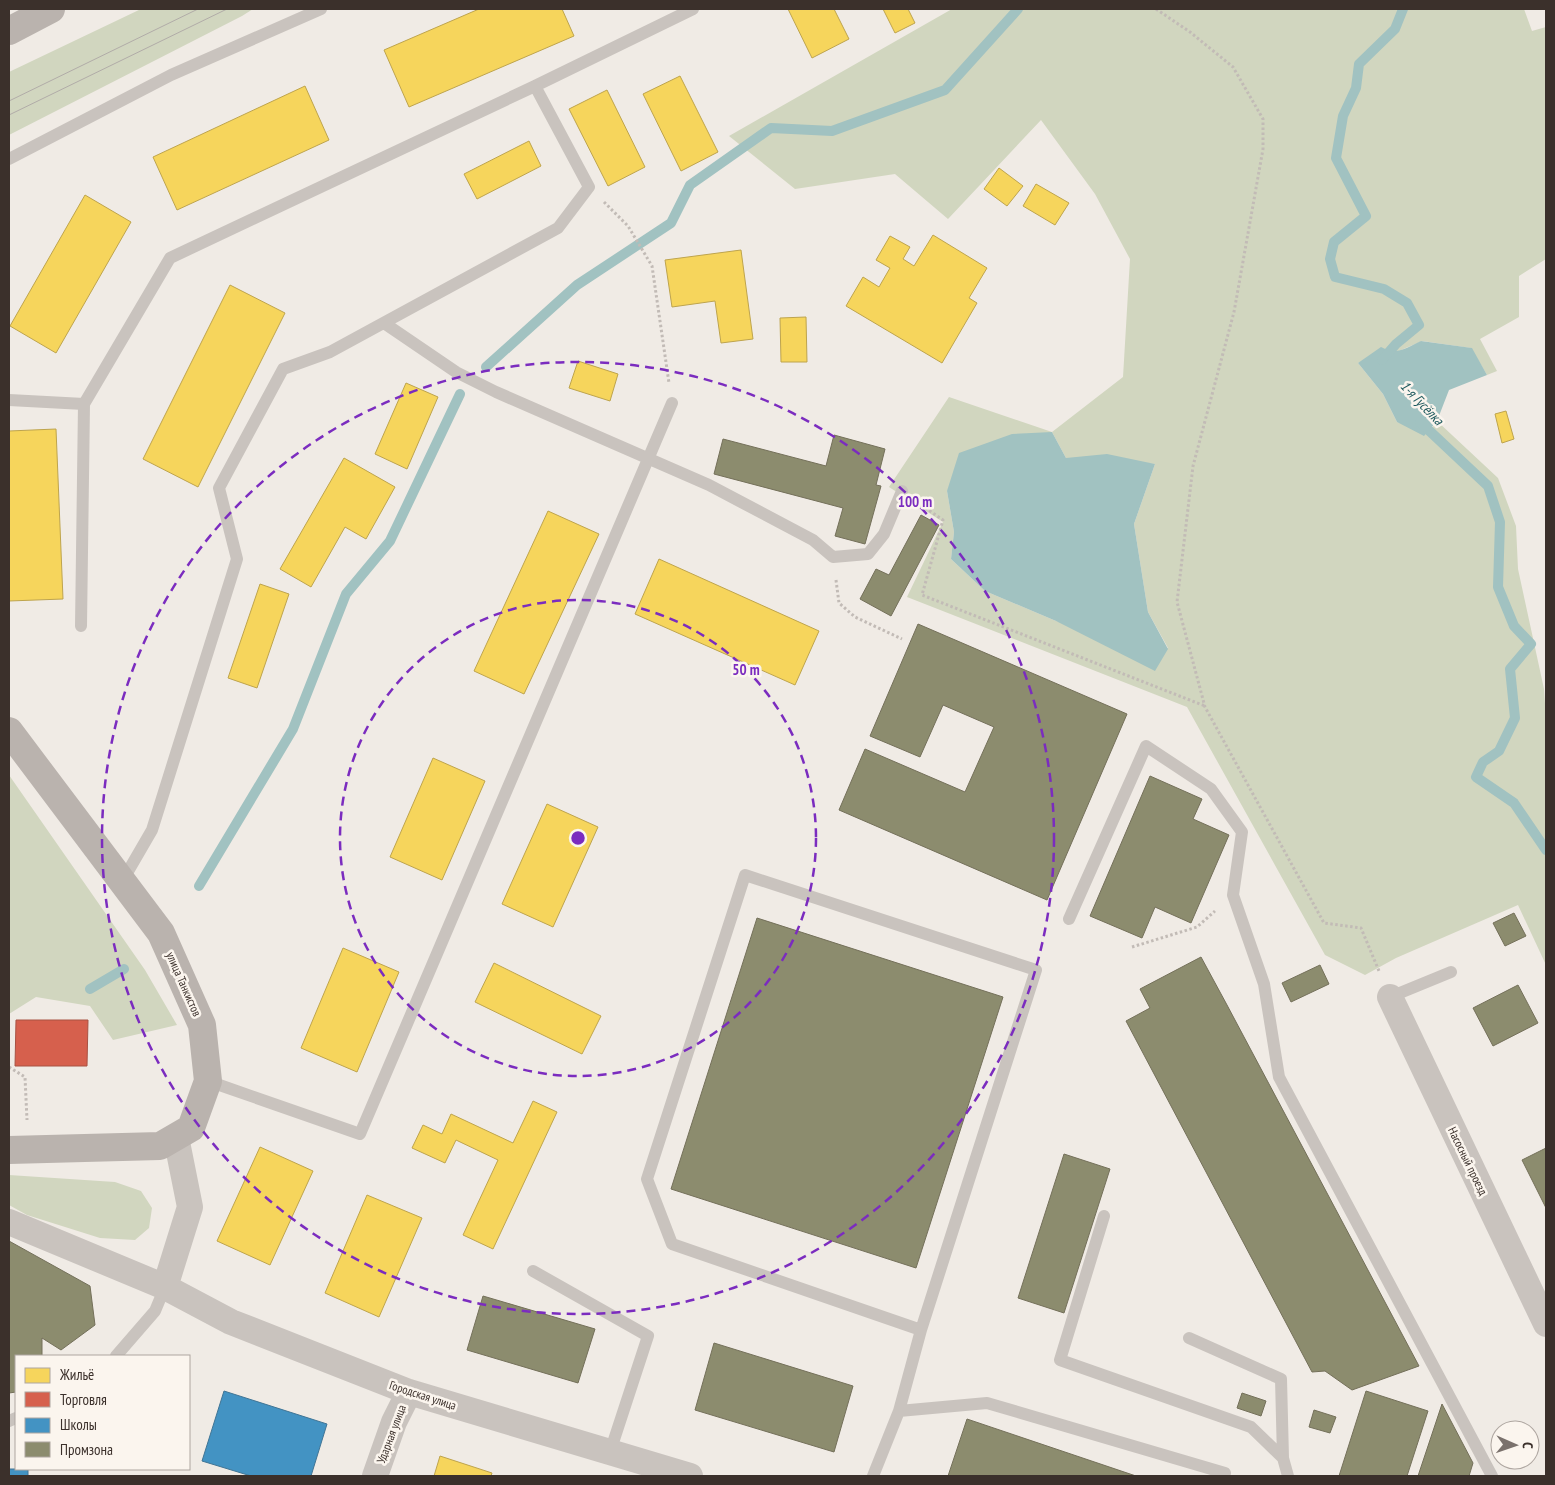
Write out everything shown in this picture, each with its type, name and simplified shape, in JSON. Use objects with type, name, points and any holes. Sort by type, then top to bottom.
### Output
[{"type":"main road","points":[[9,31],[52,9]]},
{"type":"main road","name":"улица Танкистов","points":[[9,730],[161,933],[202,1025],[208,1081],[192,1128],[160,1146],[19,1150]]},
{"type":"street","name":"Насосный проезд","points":[[1390,997],[1546,1324]]},
{"type":"street","points":[[165,1287],[190,1207],[176,1137]]},
{"type":"street","name":"Городская улица","points":[[9,1222],[165,1287],[231,1322],[408,1392],[690,1476]]},
{"type":"street","name":"Ударная улица","points":[[375,1476],[394,1422],[408,1392]]},
{"type":"lane","points":[[9,159],[171,75],[321,9]]},
{"type":"lane","points":[[81,626],[84,404],[170,258],[535,86],[693,9]]},
{"type":"lane","points":[[123,880],[152,830],[237,559],[219,488],[283,369],[330,352],[558,228],[590,187],[535,86]]},
{"type":"lane","points":[[384,323],[456,372],[496,392],[709,485],[813,540],[833,557],[868,554],[884,534],[902,491]]},
{"type":"lane","points":[[9,400],[84,404]]},
{"type":"lane","points":[[208,1081],[360,1134],[672,403]]},
{"type":"lane","points":[[1069,919],[1146,746],[1211,789],[1242,832],[1232,895],[1264,984],[1279,1077],[1492,1476]]},
{"type":"lane","points":[[873,1476],[899,1411],[921,1330],[1036,970],[744,875],[647,1179],[672,1244],[921,1330]]},
{"type":"lane","points":[[1390,997],[1451,972]]},
{"type":"lane","points":[[1104,1216],[1060,1360],[1251,1427],[1283,1458]]},
{"type":"lane","points":[[533,1271],[648,1336],[610,1452]]},
{"type":"lane","points":[[117,1355],[155,1311],[165,1287]]},
{"type":"lane","points":[[1189,1338],[1281,1379],[1283,1458],[1288,1476]]},
{"type":"lane","points":[[899,1411],[987,1403],[1225,1473]]},
{"type":"path","points":[[1156,9],[1190,32],[1233,67],[1263,119],[1263,149],[1240,283],[1193,466],[1177,602],[1205,707],[1324,923],[1361,928],[1390,997]]},
{"type":"path","points":[[590,187],[628,226],[652,266],[672,403]]},
{"type":"path","points":[[902,491],[943,520],[922,595],[1205,707]]},
{"type":"path","points":[[833,557],[839,603],[855,617],[902,639]]},
{"type":"path","points":[[1132,947],[1197,927],[1232,895]]},
{"type":"path","points":[[9,1067],[25,1077],[19,1150]]},
{"type":"green space","points":[[141,9],[253,9],[9,135],[9,72]]},
{"type":"green space","points":[[952,9],[1524,9],[1532,31],[1546,27],[1546,259],[1519,276],[1519,317],[1480,339],[1497,371],[1487,375],[1471,348],[1422,341],[1399,351],[1389,351],[1358,363],[1383,394],[1397,422],[1430,431],[1437,421],[1498,478],[1516,526],[1518,569],[1544,689],[1546,718],[1546,965],[1518,905],[1396,958],[1365,975],[1325,955],[1187,707],[907,597],[943,522],[889,487],[949,397],[1052,432],[1123,377],[1130,259],[1095,194],[1041,120],[948,219],[895,174],[795,189],[729,136]],"holes":[[[1052,432],[1066,458],[1155,464],[1134,524],[1148,612],[1168,648],[1056,621],[985,591],[951,559],[954,532],[947,491]]]},
{"type":"green space","points":[[9,775],[145,970],[177,1025],[113,1040],[90,1006],[36,997],[9,1014]]},
{"type":"green space","points":[[9,1175],[115,1182],[141,1191],[152,1208],[149,1228],[135,1240],[100,1238],[27,1215],[9,1205]]},
{"type":"water","points":[[1421,341],[1472,348],[1487,375],[1449,390],[1437,421],[1424,436],[1397,422],[1383,394],[1358,363],[1381,347],[1397,351]]},
{"type":"water","points":[[1052,432],[1066,458],[1107,454],[1155,464],[1134,524],[1148,612],[1168,649],[1155,671],[1056,621],[985,591],[951,559],[954,532],[947,491],[959,453],[1012,434]]},
{"type":"building: Жильё","points":[[479,9],[562,9],[574,36],[409,107],[384,50]]},
{"type":"building: Жильё","points":[[788,9],[834,9],[849,39],[812,58]]},
{"type":"building: Жильё","points":[[883,9],[908,9],[915,23],[895,33]]},
{"type":"building: Жильё","points":[[680,76],[718,152],[681,171],[643,94]]},
{"type":"building: Жильё","points":[[305,86],[329,140],[177,210],[153,157]]},
{"type":"building: Жильё","points":[[607,90],[645,167],[608,186],[569,109]]},
{"type":"building: Жильё","points":[[529,141],[541,166],[477,199],[464,174]]},
{"type":"building: Жильё","points":[[999,168],[1023,186],[1007,206],[984,189]]},
{"type":"building: Жильё","points":[[1036,184],[1069,203],[1055,225],[1023,206]]},
{"type":"building: Жильё","points":[[85,195],[131,222],[56,353],[10,326]]},
{"type":"building: Жильё","points":[[933,235],[987,268],[969,298],[977,303],[942,363],[846,306],[863,277],[879,287],[890,268],[876,260],[890,236],[910,247],[903,259],[914,266]]},
{"type":"building: Жильё","points":[[741,250],[753,339],[721,343],[715,301],[672,307],[665,260]]},
{"type":"building: Жильё","points":[[230,285],[285,313],[198,487],[143,459]]},
{"type":"building: Жильё","points":[[806,317],[807,362],[781,362],[780,318]]},
{"type":"building: Жильё","points":[[578,361],[618,374],[610,401],[569,388]]},
{"type":"building: Жильё","points":[[406,383],[438,397],[407,469],[375,454]]},
{"type":"building: Жильё","points":[[1506,411],[1514,439],[1502,443],[1495,414]]},
{"type":"building: Жильё","points":[[56,429],[63,599],[9,601],[9,431]]},
{"type":"building: Жильё","points":[[344,458],[395,487],[366,539],[345,527],[311,587],[280,569]]},
{"type":"building: Жильё","points":[[548,511],[599,534],[524,694],[474,671]]},
{"type":"building: Жильё","points":[[659,559],[819,631],[795,685],[635,614]]},
{"type":"building: Жильё","points":[[260,584],[289,594],[257,688],[228,678]]},
{"type":"building: Жильё","points":[[433,758],[485,781],[442,880],[390,857]]},
{"type":"building: Жильё","points":[[547,804],[598,827],[553,927],[502,904]]},
{"type":"building: Жильё","points":[[343,948],[399,972],[357,1072],[301,1048]]},
{"type":"building: Жильё","points":[[494,963],[601,1016],[582,1054],[475,1002]]},
{"type":"building: Жильё","points":[[533,1101],[557,1112],[493,1249],[463,1235],[498,1160],[456,1140],[445,1163],[412,1148],[423,1125],[442,1134],[451,1114],[513,1143]]},
{"type":"building: Жильё","points":[[260,1147],[313,1171],[270,1265],[217,1241]]},
{"type":"building: Жильё","points":[[367,1195],[422,1218],[379,1317],[325,1293]]},
{"type":"building: Жильё","points":[[440,1456],[492,1473],[491,1476],[434,1476]]},
{"type":"building: Торговля","points":[[16,1020],[88,1020],[87,1066],[15,1066]]},
{"type":"building: Школы","points":[[224,1391],[327,1424],[311,1476],[251,1476],[202,1461]]},
{"type":"building: Школы","points":[[9,1469],[28,1470],[28,1476],[9,1476]]},
{"type":"building: Промзона","points":[[834,435],[885,449],[876,485],[881,486],[865,544],[835,536],[843,508],[714,474],[723,439],[826,466]]},
{"type":"building: Промзона","points":[[921,515],[939,525],[891,616],[860,599],[876,569],[889,575]]},
{"type":"building: Промзона","points":[[918,624],[1127,714],[1047,900],[839,810],[865,749],[965,792],[994,727],[943,705],[920,757],[870,736]]},
{"type":"building: Промзона","points":[[1150,776],[1202,799],[1193,819],[1229,835],[1191,923],[1155,907],[1142,938],[1090,916]]},
{"type":"building: Промзона","points":[[1514,913],[1526,936],[1505,946],[1493,923]]},
{"type":"building: Промзона","points":[[757,918],[1003,997],[916,1268],[671,1189]]},
{"type":"building: Промзона","points":[[1201,957],[1419,1366],[1352,1390],[1325,1371],[1312,1372],[1126,1021],[1150,1008],[1140,989]]},
{"type":"building: Промзона","points":[[1320,965],[1329,984],[1291,1002],[1282,983]]},
{"type":"building: Промзона","points":[[1518,985],[1538,1023],[1493,1046],[1473,1008]]},
{"type":"building: Промзона","points":[[1546,1148],[1546,1208],[1522,1160]]},
{"type":"building: Промзона","points":[[1064,1154],[1110,1169],[1064,1313],[1018,1298]]},
{"type":"building: Промзона","points":[[9,1241],[90,1286],[95,1325],[61,1350],[42,1338],[42,1355],[15,1355],[15,1392],[9,1393]]},
{"type":"building: Промзона","points":[[483,1296],[595,1329],[578,1383],[467,1350]]},
{"type":"building: Промзона","points":[[714,1343],[853,1386],[834,1452],[695,1410]]},
{"type":"building: Промзона","points":[[1366,1391],[1428,1411],[1407,1476],[1339,1476]]},
{"type":"building: Промзона","points":[[1242,1393],[1266,1401],[1261,1416],[1237,1408]]},
{"type":"building: Промзона","points":[[1442,1404],[1473,1463],[1469,1476],[1418,1476]]},
{"type":"building: Промзона","points":[[1314,1410],[1336,1417],[1330,1433],[1309,1427]]},
{"type":"building: Промзона","points":[[967,1419],[1136,1476],[948,1476]]},
{"type":"waterway","points":[[486,367],[577,285],[671,223],[690,185],[771,128],[832,131],[945,90],[1018,9]]},
{"type":"waterway","name":"1-я Гусёлка","points":[[1382,360],[1396,344],[1419,325],[1407,303],[1384,289],[1335,277],[1330,259],[1334,242],[1366,216],[1336,158],[1343,116],[1356,88],[1359,64],[1395,29],[1403,9]]},
{"type":"waterway","points":[[199,886],[293,729],[346,594],[390,541],[460,394]]},
{"type":"waterway","name":"1-я Гусёлка","points":[[1420,422],[1488,486],[1500,522],[1498,587],[1514,626],[1531,644],[1510,669],[1515,718],[1499,751],[1483,762],[1476,777],[1514,803],[1546,850]]},
{"type":"waterway","points":[[90,989],[124,969]]},
{"type":"tram line","points":[[9,101],[198,9]]},
{"type":"tram line","points":[[9,115],[227,9]]}]
